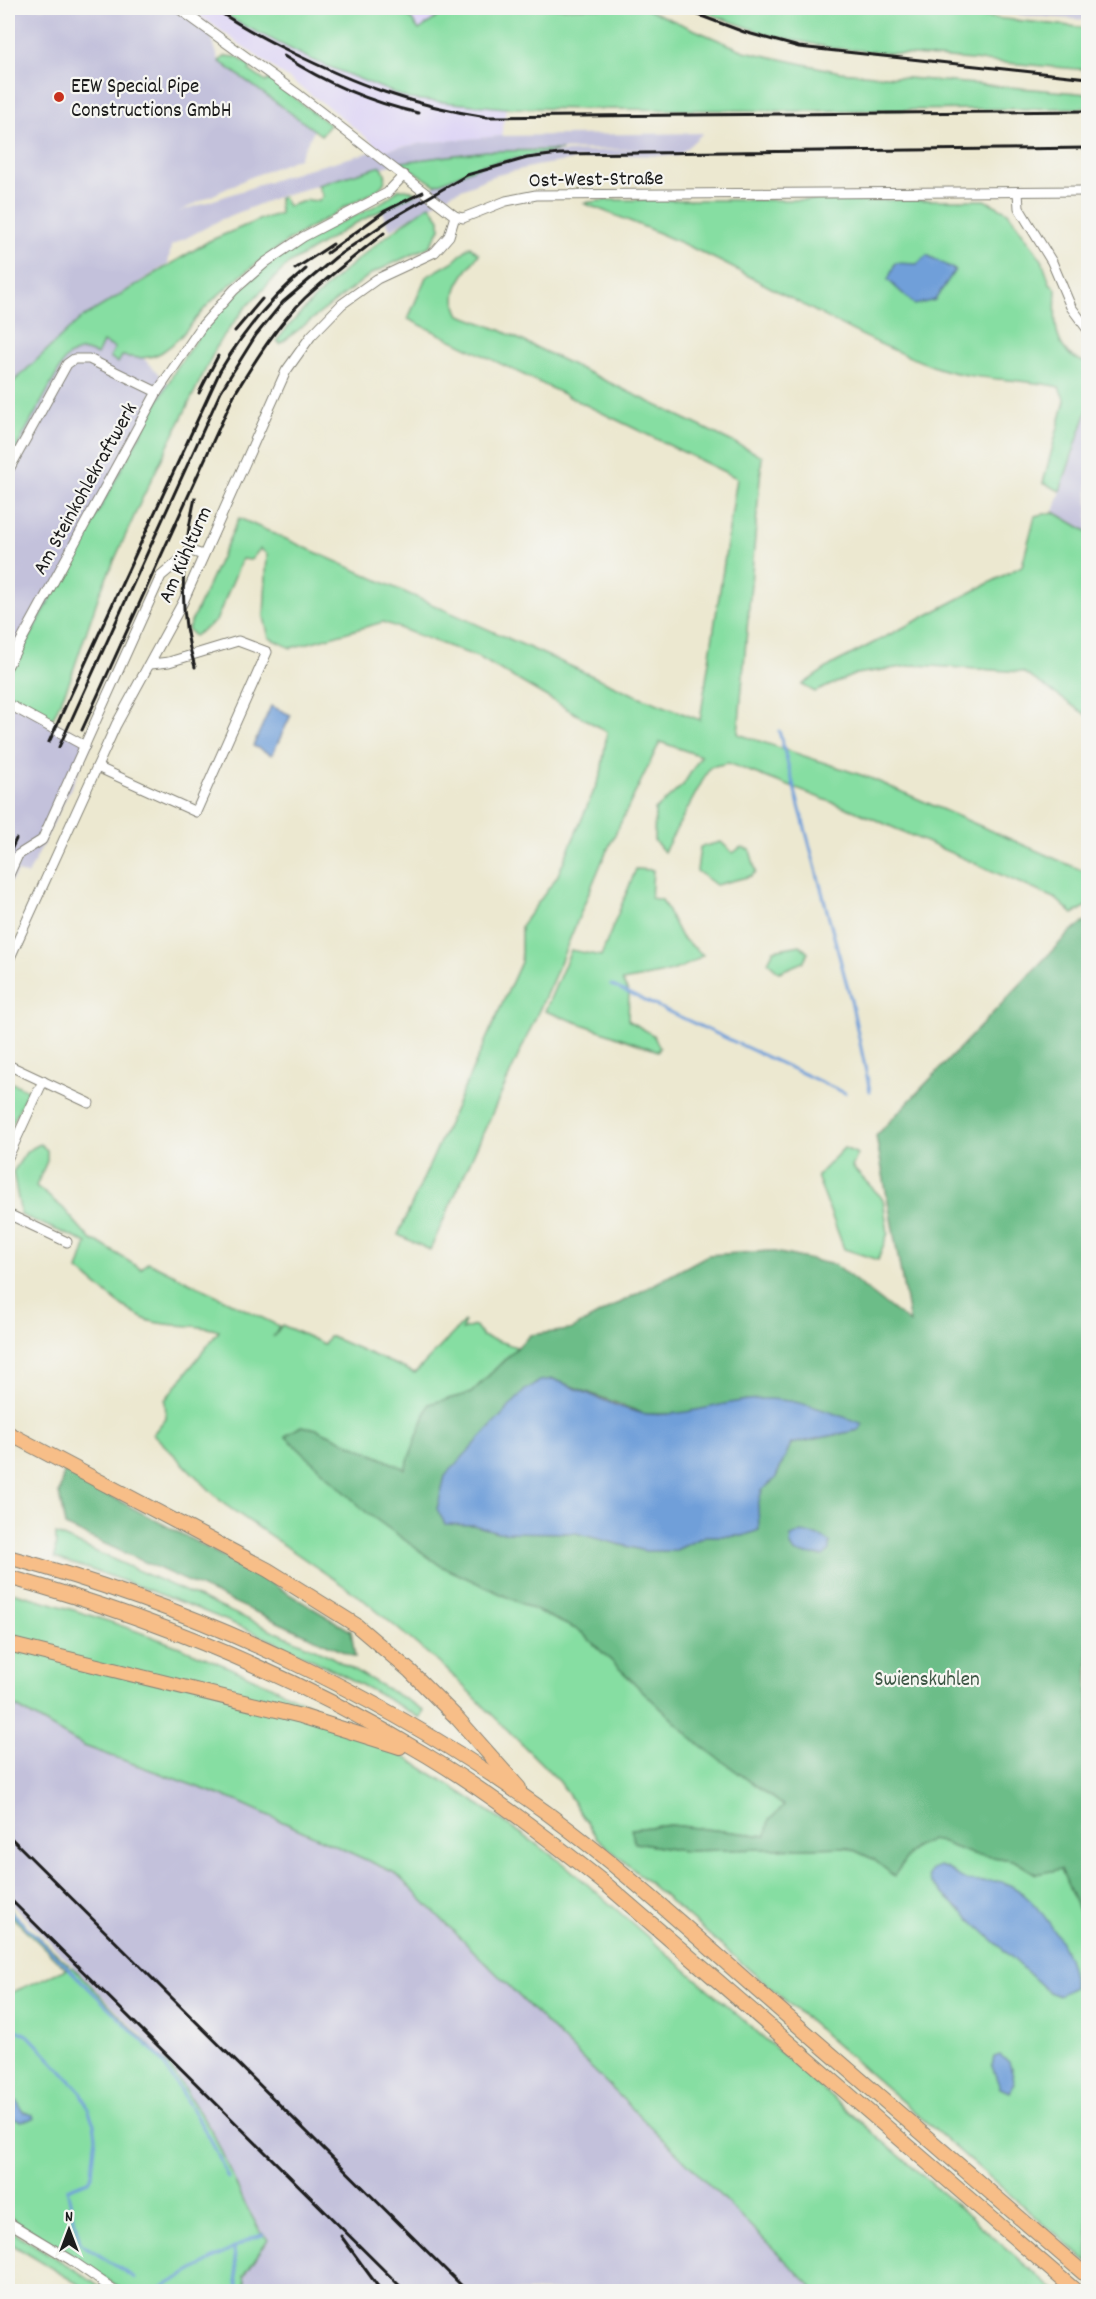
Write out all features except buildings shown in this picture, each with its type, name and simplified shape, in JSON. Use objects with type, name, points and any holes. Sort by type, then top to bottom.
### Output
[{"type":"highway","points":[[8,1433],[268,1570],[356,1625],[410,1671],[458,1719],[530,1802]]},
{"type":"highway","points":[[8,1557],[148,1601],[285,1658],[420,1730],[530,1802],[619,1870],[1089,2277]]},
{"type":"highway","points":[[8,1577],[97,1604],[212,1647],[316,1695],[427,1756],[499,1803],[608,1886],[1077,2292]]},
{"type":"highway","points":[[8,1644],[279,1711],[427,1756]]},
{"type":"street","points":[[178,8],[299,95],[455,216]]},
{"type":"street","name":"Am Steinkohlekraftwerk","points":[[8,665],[157,392],[190,341],[234,290],[266,262],[303,237],[387,193],[404,176]]},
{"type":"street","name":"Ost-West-Straße","points":[[455,216],[463,218],[506,201],[536,195],[1089,191]]},
{"type":"street","points":[[1018,192],[1019,208],[1052,262],[1071,307],[1089,330]]},
{"type":"street","name":"Am Kühlturm","points":[[8,962],[116,725],[151,664],[203,555],[286,371],[299,351],[327,318],[360,291],[377,279],[435,252],[449,236],[455,216]]},
{"type":"street","name":"Am Steinkohlekraftwerk","points":[[8,471],[67,364],[74,359],[90,359],[157,392]]},
{"type":"street","points":[[8,877],[18,855],[42,840],[161,576],[191,551],[203,555]]},
{"type":"street","points":[[97,767],[196,812],[267,652],[238,641],[169,663],[151,664]]},
{"type":"street","points":[[8,704],[85,746]]},
{"type":"street","points":[[8,850],[18,855]]},
{"type":"street","points":[[8,1065],[89,1103]]},
{"type":"street","points":[[8,1155],[43,1081]]},
{"type":"street","points":[[8,1214],[67,1242]]},
{"type":"street","points":[[8,2222],[71,2260],[117,2292]]},
{"type":"shaded area","points":[[8,8],[189,8],[207,23],[219,61],[314,130],[299,158],[246,179],[178,212],[301,171],[367,153],[424,143],[501,136],[703,133],[678,156],[624,155],[579,159],[493,176],[452,193],[390,230],[382,209],[482,165],[523,156],[562,152],[658,149],[500,150],[402,162],[280,196],[222,219],[171,246],[168,264],[80,319],[143,358],[168,383],[8,677]]},
{"type":"shaded area","points":[[189,8],[504,8],[506,108],[501,136],[424,143],[382,150],[327,106]]},
{"type":"shaded area","points":[[914,8],[1088,8],[1088,20]]},
{"type":"shaded area","points":[[1088,408],[1088,532],[1054,512]]},
{"type":"shaded area","points":[[8,697],[93,742],[28,875],[17,872],[9,885]]},
{"type":"shaded area","points":[[8,1702],[84,1746],[239,1802],[395,1873],[816,2291],[247,2291],[244,2276],[268,2239],[260,2231],[244,2202],[214,2135],[142,2035],[8,1901]]},
{"type":"green space","points":[[218,8],[403,8],[419,30],[450,8],[644,8],[744,51],[840,72],[1088,94],[1088,108],[796,111],[506,108],[409,99],[312,60],[237,22]]},
{"type":"green space","points":[[693,8],[903,8],[1088,28],[1088,70],[832,48],[769,35]]},
{"type":"green space","points":[[226,56],[237,57],[251,67],[249,70],[266,82],[269,79],[330,125],[321,135],[219,61]]},
{"type":"green space","points":[[562,150],[482,165],[435,185],[402,162],[486,151]]},
{"type":"green space","points":[[381,166],[385,175],[384,182],[379,188],[303,232],[256,263],[213,300],[176,341],[162,352],[137,358],[122,356],[118,363],[110,357],[115,348],[103,342],[97,355],[88,351],[80,351],[65,359],[8,463],[8,387],[80,319],[209,241],[261,219],[280,214],[279,198],[283,197],[288,206],[308,200],[319,201],[323,196],[318,185]]},
{"type":"green space","points":[[400,189],[416,193],[354,224],[287,265],[246,307],[219,342],[141,501],[100,592],[69,683],[52,720],[8,697],[8,677],[176,369],[203,331],[250,280],[287,252],[306,239],[376,206]]},
{"type":"green space","points":[[606,200],[985,200],[1008,212],[1042,260],[1050,283],[1056,289],[1056,324],[1061,344],[1076,359],[1088,363],[1088,408],[1060,491],[1043,483],[1065,401],[1059,387],[953,372],[908,356],[850,330],[694,249],[583,203]]},
{"type":"green space","points":[[430,205],[440,219],[440,229],[430,246],[371,274],[280,344],[277,340],[330,284],[368,250]]},
{"type":"green space","points":[[470,246],[479,254],[463,275],[456,290],[456,306],[460,315],[500,330],[762,456],[738,734],[870,778],[1088,873],[1087,906],[1073,914],[1056,899],[860,813],[728,763],[710,767],[664,852],[654,840],[655,810],[683,785],[701,756],[660,742],[603,859],[555,975],[430,1250],[398,1235],[521,962],[521,926],[557,877],[601,774],[607,732],[480,658],[383,622],[291,648],[269,638],[264,617],[267,554],[260,549],[251,560],[242,559],[216,621],[194,636],[188,629],[239,518],[635,695],[700,720],[737,478],[408,319],[426,277],[454,261]]},
{"type":"green space","points":[[1054,512],[1088,532],[1088,716],[1023,672],[916,665],[856,674],[815,692],[802,685],[833,664],[1022,566],[1035,516]]},
{"type":"green space","points":[[721,842],[733,853],[741,847],[750,850],[756,872],[751,876],[716,885],[697,871],[700,847]]},
{"type":"green space","points":[[636,869],[653,870],[651,898],[662,900],[681,937],[703,955],[674,970],[622,981],[629,993],[628,1020],[653,1035],[660,1048],[658,1051],[545,1011],[571,950],[601,956]]},
{"type":"green space","name":"Swienskuhlen","points":[[1088,920],[1088,1933],[1061,1869],[1036,1874],[1013,1860],[972,1854],[932,1839],[914,1847],[894,1876],[873,1859],[847,1847],[684,1851],[635,1843],[631,1829],[671,1825],[766,1836],[769,1820],[784,1806],[696,1742],[580,1631],[441,1566],[366,1512],[285,1436],[301,1426],[317,1429],[405,1469],[429,1404],[471,1393],[530,1335],[570,1330],[708,1255],[770,1251],[835,1265],[910,1323],[876,1136],[1071,931]],"holes":[[[553,1379],[645,1414],[681,1414],[746,1400],[859,1430],[791,1444],[775,1479],[762,1490],[743,1536],[705,1536],[674,1551],[645,1551],[576,1533],[498,1532],[473,1525],[446,1524]]]},
{"type":"green space","points":[[800,945],[808,953],[803,962],[779,972],[768,962],[774,950]]},
{"type":"green space","points":[[8,1081],[28,1090],[8,1132]]},
{"type":"green space","points":[[40,1144],[47,1150],[47,1161],[36,1186],[63,1208],[91,1240],[141,1269],[148,1262],[279,1326],[273,1337],[282,1325],[324,1344],[329,1336],[415,1373],[465,1321],[462,1330],[475,1326],[482,1336],[517,1347],[471,1393],[429,1404],[405,1469],[317,1429],[301,1426],[286,1436],[366,1512],[441,1566],[580,1631],[696,1742],[784,1806],[767,1836],[671,1825],[632,1829],[635,1843],[684,1851],[847,1847],[873,1859],[894,1876],[914,1847],[932,1839],[972,1854],[1013,1860],[1036,1874],[1061,1869],[1088,1933],[1088,2262],[597,1838],[560,1782],[445,1668],[360,1597],[224,1504],[153,1434],[166,1418],[165,1400],[219,1331],[158,1323],[142,1318],[78,1270],[87,1243],[21,1215],[13,1172],[27,1151]]},
{"type":"green space","points":[[844,1148],[858,1154],[852,1167],[883,1199],[888,1233],[878,1260],[844,1249],[817,1176]]},
{"type":"green space","points":[[64,1471],[254,1573],[351,1631],[355,1657],[65,1526],[59,1493]]},
{"type":"green space","points":[[56,1534],[328,1655],[424,1710],[420,1718],[377,1693],[242,1627],[149,1590],[55,1558]]},
{"type":"green space","points":[[8,1591],[146,1634],[236,1670],[324,1712],[467,1796],[564,1864],[1055,2291],[816,2291],[395,1873],[239,1802],[84,1746],[8,1702]]},
{"type":"green space","points":[[8,1904],[14,1915],[69,1965],[67,1969],[73,1967],[171,2068],[214,2135],[244,2202],[260,2231],[268,2239],[244,2276],[247,2291],[125,2291],[8,2216],[8,1994],[66,1969],[8,1913]]},
{"type":"green space","points":[[8,2229],[79,2272],[105,2291],[85,2291],[83,2287],[8,2242]]},
{"type":"water","points":[[927,255],[955,270],[935,300],[915,305],[888,280],[895,263],[917,264]]},
{"type":"water","points":[[271,706],[291,715],[272,755],[253,746]]},
{"type":"water","points":[[553,1379],[639,1413],[674,1414],[763,1399],[807,1405],[863,1424],[859,1430],[791,1444],[775,1479],[762,1490],[758,1505],[759,1530],[743,1536],[705,1536],[674,1551],[645,1551],[576,1533],[498,1532],[473,1525],[445,1524],[437,1509],[445,1476],[525,1390],[540,1381]]},
{"type":"water","points":[[802,1532],[823,1537],[830,1543],[830,1550],[823,1556],[796,1553],[790,1546],[791,1537]]},
{"type":"water","points":[[939,1866],[968,1881],[1005,1883],[1030,1900],[1052,1927],[1061,1943],[1068,1959],[1073,1987],[1059,1996],[1049,1992],[931,1883],[929,1876],[932,1869]]},
{"type":"water","points":[[1000,2055],[1009,2062],[1015,2083],[1009,2092],[1000,2088],[992,2066],[994,2057]]},
{"type":"water","points":[[10,2096],[18,2102],[22,2111],[33,2115],[34,2119],[20,2121],[8,2117]]},
{"type":"waterway","points":[[779,731],[851,1000],[870,1091]]},
{"type":"waterway","points":[[611,985],[845,1093]]},
{"type":"waterway","points":[[8,1909],[160,2058],[211,2140],[228,2178]]},
{"type":"waterway","points":[[9,2026],[29,2036],[82,2093],[94,2124],[96,2136],[92,2174],[88,2181],[67,2189],[80,2243],[135,2278]]},
{"type":"waterway","points":[[154,2292],[252,2238],[263,2235]]},
{"type":"waterway","points":[[234,2249],[238,2292]]},
{"type":"railway","points":[[214,8],[241,26],[313,63],[361,83],[434,107],[487,117],[1088,111]]},
{"type":"railway","points":[[680,8],[744,32],[799,47],[1088,78]]},
{"type":"railway","points":[[284,56],[315,75],[348,90],[418,113]]},
{"type":"railway","points":[[59,747],[221,391],[256,335],[283,302],[336,257],[391,219],[467,175],[527,158],[559,154],[1088,148]]},
{"type":"railway","points":[[327,253],[385,211],[423,192]]},
{"type":"railway","points":[[82,730],[234,395],[266,344],[294,309],[324,281],[384,233]]},
{"type":"railway","points":[[295,269],[333,244]]},
{"type":"railway","points":[[49,742],[220,371],[258,316],[306,269]]},
{"type":"railway","points":[[235,331],[262,299]]},
{"type":"railway","points":[[199,393],[218,356]]},
{"type":"railway","points":[[195,498],[187,541],[183,582],[186,624],[195,667]]},
{"type":"railway","points":[[10,852],[16,839]]},
{"type":"railway","points":[[8,1835],[468,2292]]},
{"type":"railway","points":[[8,1897],[406,2292]]},
{"type":"railway","points":[[341,2236],[382,2292]]},
{"type":"place","name":"EEW Special Pipe Constructions GmbH","points":[[59,97]]}]
